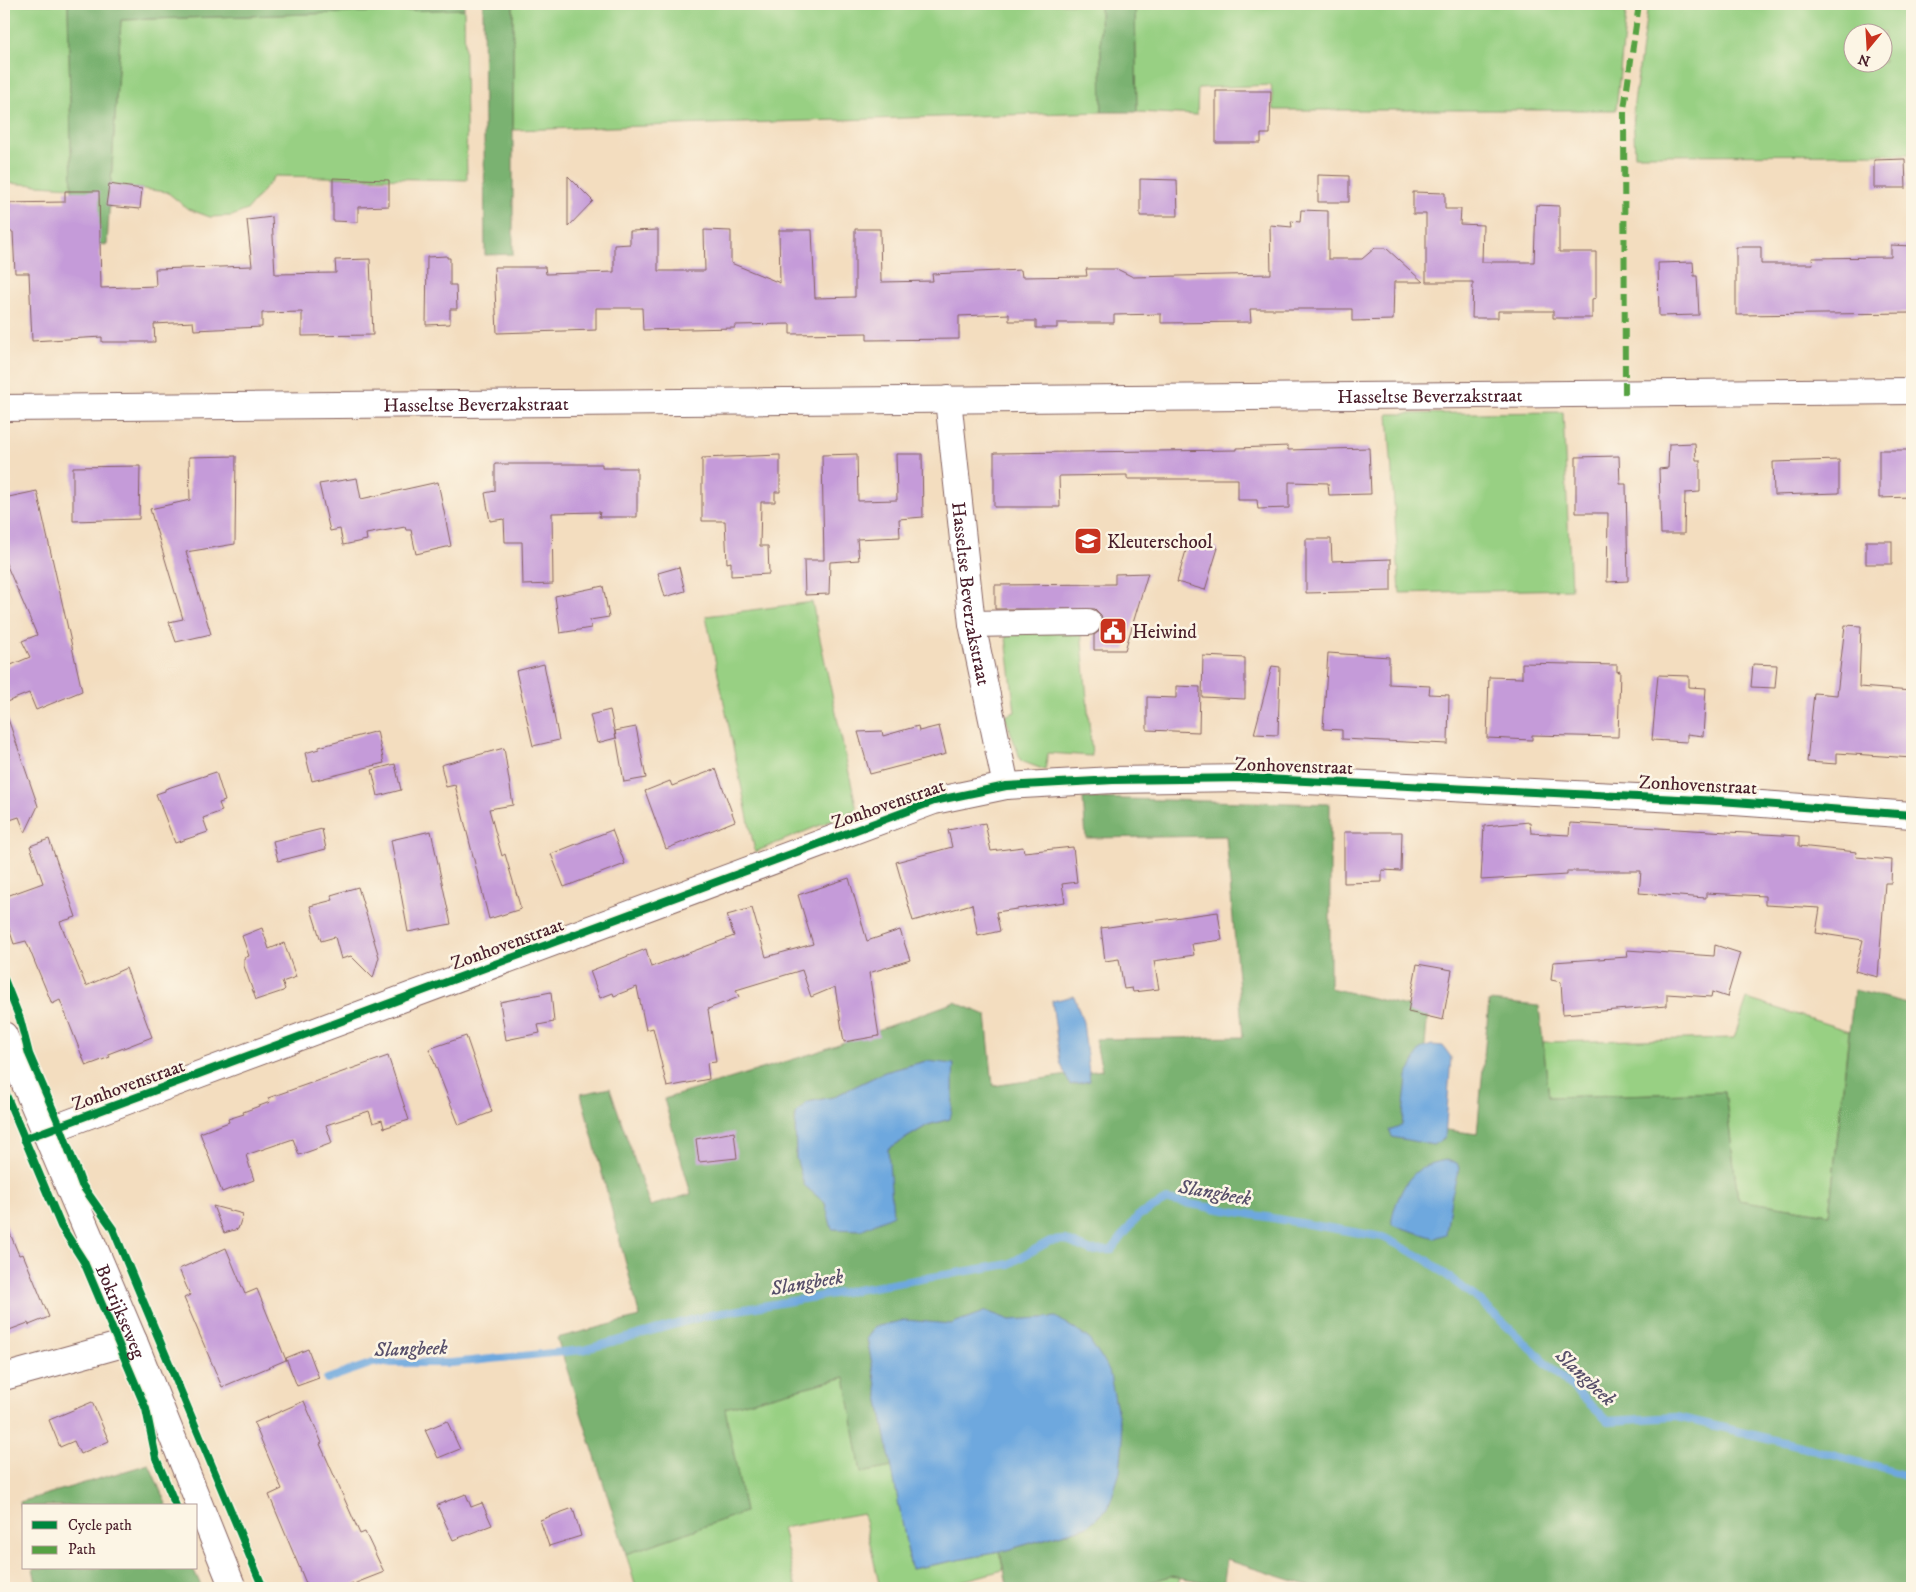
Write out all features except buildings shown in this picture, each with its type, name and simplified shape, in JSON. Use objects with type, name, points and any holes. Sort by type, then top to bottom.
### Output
[{"type":"street","name":"Hasseltse Beverzakstraat","points":[[4,408],[1912,390]]},
{"type":"street","name":"Hasseltse Beverzakstraat","points":[[948,399],[972,624],[1006,786]]},
{"type":"street","points":[[972,624],[1088,622]]},
{"type":"street","name":"Zonhovenstraat","points":[[44,1132],[934,801],[1006,786],[1113,780],[1245,778],[1720,801],[1912,815]]},
{"type":"street","name":"Bokrijkseweg","points":[[4,1035],[134,1341],[233,1588]]},
{"type":"street","points":[[4,1377],[134,1341]]},
{"type":"green space","points":[[4,4],[68,4],[72,187],[4,183]]},
{"type":"green space","points":[[68,4],[464,4],[464,9],[121,20],[107,245],[73,241]]},
{"type":"green space","points":[[483,4],[513,4],[513,254],[485,255]]},
{"type":"green space","points":[[513,4],[1100,4],[1102,112],[513,130]]},
{"type":"green space","points":[[1100,4],[1135,4],[1137,112],[1102,112]]},
{"type":"green space","points":[[1135,4],[1627,4],[1616,110],[1274,110],[1271,85],[1198,88],[1197,115],[1137,112]]},
{"type":"green space","points":[[1648,4],[1912,4],[1912,154],[1635,155],[1633,110]]},
{"type":"green space","points":[[464,9],[467,180],[275,176],[247,210],[232,216],[210,217],[188,209],[167,192],[111,185],[121,20]]},
{"type":"green space","points":[[1563,412],[1571,589],[1400,593],[1388,414]]},
{"type":"green space","points":[[812,602],[857,810],[755,852],[706,616]]},
{"type":"green space","points":[[1005,630],[1081,630],[1092,756],[1048,753],[1045,770],[1021,761],[1005,716],[1015,712]]},
{"type":"green space","points":[[1083,798],[1330,804],[1330,988],[1428,1011],[1418,1126],[1477,1134],[1489,1001],[1539,1006],[1549,1097],[1725,1092],[1738,1200],[1829,1214],[1854,990],[1912,1004],[1912,1588],[1316,1588],[1227,1560],[1223,1585],[1171,1576],[1129,1588],[1008,1588],[1000,1552],[1086,1527],[867,1338],[892,1467],[861,1473],[845,1377],[725,1408],[745,1512],[626,1554],[557,1338],[640,1317],[581,1094],[610,1088],[650,1206],[691,1194],[664,1099],[814,1053],[955,1002],[986,1015],[993,1086],[1102,1070],[1095,1039],[1243,1037],[1226,836],[1086,838]],"holes":[[[926,1061],[950,1119],[928,1125],[888,1149],[833,1229],[825,1203],[796,1158],[795,1114],[808,1102],[833,1097],[885,1072]]]},
{"type":"green space","points":[[1747,999],[1849,1031],[1829,1214],[1738,1200],[1725,1092],[1549,1097],[1543,1042],[1734,1038]]},
{"type":"green space","points":[[846,1377],[861,1473],[892,1467],[911,1569],[1000,1552],[1003,1570],[936,1588],[880,1588],[863,1513],[782,1528],[796,1588],[636,1588],[626,1554],[745,1512],[724,1408]]},
{"type":"green space","points":[[149,1464],[166,1504],[22,1504],[22,1512],[20,1502]]},
{"type":"green space","points":[[33,1570],[194,1570],[202,1588],[37,1588]]},
{"type":"green space","points":[[1171,1576],[1180,1577],[1177,1588],[1129,1588]]},
{"type":"water","points":[[1074,996],[1083,1022],[1090,1081],[1070,1085],[1060,1062],[1052,1001]]},
{"type":"water","points":[[1432,1045],[1443,1046],[1451,1057],[1445,1138],[1433,1145],[1392,1137],[1389,1130],[1402,1125],[1407,1077],[1420,1049]]},
{"type":"water","points":[[926,1061],[954,1064],[950,1119],[928,1125],[888,1149],[893,1215],[861,1230],[832,1229],[825,1203],[804,1185],[796,1158],[795,1114],[808,1102],[833,1097],[885,1072]]},
{"type":"water","points":[[1447,1160],[1457,1163],[1459,1168],[1451,1198],[1446,1234],[1435,1238],[1392,1225],[1392,1216],[1395,1208],[1410,1178],[1422,1168]]},
{"type":"water","points":[[986,1311],[1010,1320],[1056,1317],[1088,1338],[1109,1370],[1123,1440],[1120,1472],[1108,1509],[1086,1527],[1000,1552],[911,1569],[867,1338],[874,1327],[905,1320],[951,1324]]},
{"type":"waterway","name":"Slangbeek","points":[[327,1379],[373,1363],[451,1363],[583,1350],[709,1315],[1009,1264],[1050,1241],[1065,1240],[1091,1251],[1112,1250],[1138,1216],[1167,1200],[1383,1237],[1427,1260],[1480,1301],[1608,1421],[1677,1417],[1801,1446],[1912,1477]]},
{"type":"marked path","points":[[1625,394],[1624,109],[1639,4]]},
{"type":"cycle path","points":[[24,1139],[934,801],[1006,786],[1113,780],[1245,778],[1720,801],[1912,815]]},
{"type":"cycle path","points":[[4,979],[20,1019],[29,1054],[60,1126],[82,1185],[113,1229],[263,1588]]},
{"type":"cycle path","points":[[4,1090],[61,1226],[84,1262],[146,1409],[156,1458],[175,1504]]},
{"type":"place","name":"Kleuterschool","points":[[1088,541]]},
{"type":"place","name":"Heiwind","points":[[1113,631]]}]
